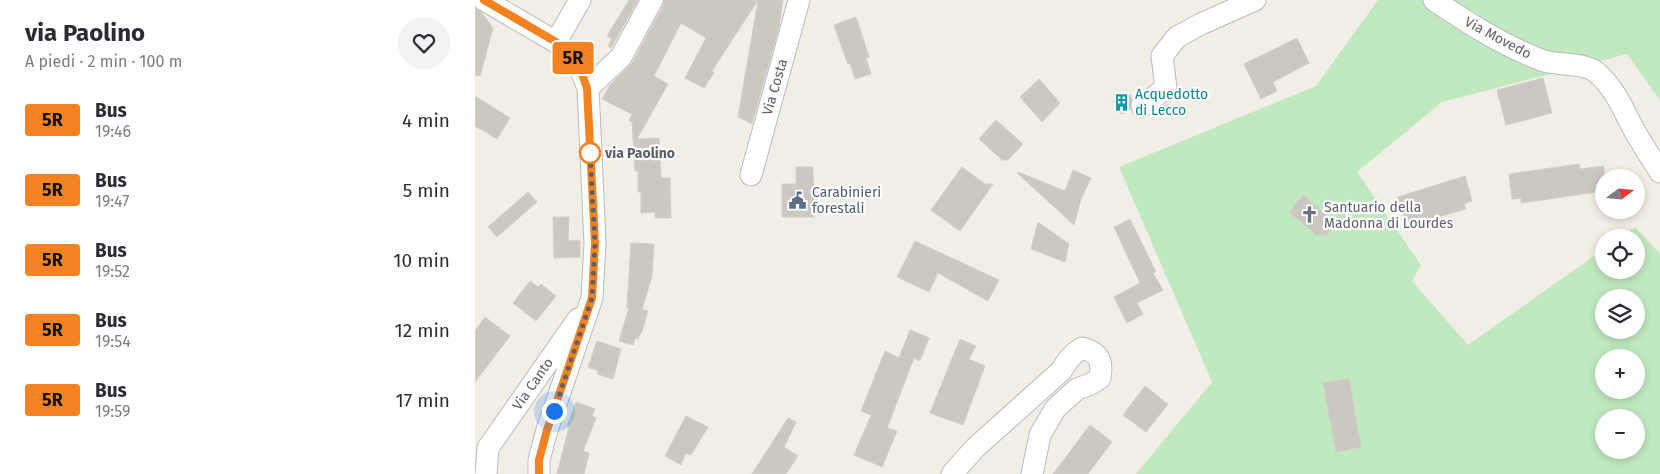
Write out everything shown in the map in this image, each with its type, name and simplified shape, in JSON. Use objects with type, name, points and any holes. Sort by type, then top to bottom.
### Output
[{"type":"street","points":[[484,0],[556,42],[577,60],[587,88],[595,243],[592,298],[547,430],[539,460],[539,474]]},
{"type":"street","points":[[556,42],[580,0]]},
{"type":"street","points":[[587,88],[621,58],[652,0]]},
{"type":"street","name":"Via Costa","points":[[751,175],[799,0]]},
{"type":"street","points":[[1142,106],[1166,88],[1162,56],[1177,37],[1255,0]]},
{"type":"street","name":"Via Movedo","points":[[1434,0],[1459,18],[1515,50],[1544,62],[1569,64],[1594,70],[1608,83],[1660,172]]},
{"type":"street","name":"Via Canto","points":[[486,474],[489,448],[592,298]]},
{"type":"street","points":[[952,474],[975,448],[1061,372],[1074,353],[1082,348],[1091,350],[1099,358],[1100,378],[1077,390],[1055,409],[1040,434],[1032,474]]},
{"type":"green space","points":[[1378,0],[1660,0],[1660,100],[1627,54],[1442,102],[1357,172],[1421,265],[1412,281],[1468,345],[1595,255],[1595,279],[1645,279],[1645,238],[1660,254],[1660,474],[1136,474],[1212,382],[1119,167],[1316,86]]},
{"type":"building","points":[[629,0],[638,0],[611,48],[608,46],[612,39],[607,36]]},
{"type":"building","points":[[664,0],[758,0],[712,71],[714,73],[704,88],[685,78],[706,38],[681,23],[654,76],[668,84],[637,139],[659,138],[661,178],[670,178],[671,218],[655,218],[655,212],[641,213],[641,192],[638,192],[638,171],[635,171],[632,122],[629,121],[632,114],[602,99],[610,85],[632,63],[663,6]]},
{"type":"building","points":[[758,0],[783,0],[779,27],[752,124],[738,117]]},
{"type":"building","points":[[475,8],[482,13],[493,28],[480,76],[475,75]]},
{"type":"building","points":[[856,17],[869,57],[866,58],[871,74],[855,79],[834,25]]},
{"type":"building","points":[[1297,38],[1309,63],[1273,82],[1277,91],[1261,99],[1244,64]]},
{"type":"building","points":[[1543,78],[1552,113],[1506,125],[1497,90]]},
{"type":"building","points":[[1039,79],[1060,103],[1042,122],[1020,97]]},
{"type":"building","points":[[1130,95],[1132,99],[1130,110],[1121,114],[1113,101]]},
{"type":"building","points":[[475,96],[510,118],[497,139],[475,126]]},
{"type":"building","points":[[996,120],[1023,144],[1008,160],[1002,160],[979,139]]},
{"type":"building","points":[[1579,164],[1580,169],[1604,166],[1604,169],[1595,169],[1595,192],[1521,203],[1521,198],[1512,199],[1509,174]]},
{"type":"building","name":"Carabinieri forestali","points":[[796,167],[813,167],[814,217],[782,217],[782,184],[796,184]]},
{"type":"building","points":[[962,167],[985,184],[993,184],[960,231],[931,210]]},
{"type":"building","points":[[1073,170],[1091,178],[1081,199],[1074,225],[1017,173],[1065,191]]},
{"type":"building","points":[[1465,176],[1472,201],[1464,204],[1466,209],[1415,224],[1413,219],[1405,221],[1398,197]]},
{"type":"building","points":[[528,192],[537,202],[497,237],[488,227]]},
{"type":"building","name":"Santuario della Madonna di Lourdes","points":[[1303,195],[1330,218],[1331,230],[1327,235],[1316,235],[1289,212]]},
{"type":"building","points":[[553,217],[569,217],[568,240],[580,241],[580,257],[554,258]]},
{"type":"building","points":[[1130,219],[1156,272],[1153,273],[1163,290],[1137,303],[1143,314],[1127,323],[1114,297],[1140,283],[1114,227]]},
{"type":"building","points":[[1038,222],[1069,244],[1065,262],[1031,249]]},
{"type":"building","points":[[915,241],[999,280],[988,301],[938,273],[929,292],[897,277]]},
{"type":"building","points":[[631,243],[654,244],[652,276],[642,309],[648,311],[641,334],[638,339],[635,338],[633,345],[619,341],[629,308],[627,308]]},
{"type":"building","points":[[530,281],[538,287],[541,284],[556,296],[536,321],[513,303]]},
{"type":"building","points":[[485,317],[510,336],[475,382],[475,331]]},
{"type":"building","points":[[910,330],[929,338],[920,361],[914,358],[887,428],[897,431],[882,467],[854,455],[871,415],[861,411],[885,351],[899,358]]},
{"type":"building","points":[[960,339],[976,346],[969,359],[985,366],[963,425],[930,413]]},
{"type":"building","points":[[597,341],[621,349],[613,379],[597,374],[598,371],[588,367]]},
{"type":"building","points":[[1349,378],[1361,447],[1336,452],[1323,383]]},
{"type":"building","points":[[1145,386],[1168,404],[1146,432],[1123,415]]},
{"type":"building","points":[[576,402],[595,409],[592,416],[596,418],[583,451],[589,453],[584,474],[557,474],[569,427],[567,426]]},
{"type":"building","points":[[686,416],[708,427],[691,455],[686,453],[681,465],[665,456]]},
{"type":"building","points":[[788,418],[796,422],[784,447],[798,456],[786,474],[752,474]]},
{"type":"building","points":[[1090,425],[1112,442],[1088,474],[1053,474]]},
{"type":"bus line","name":"5R","points":[[484,0],[556,42],[577,60],[587,88],[595,243],[592,298],[547,430],[539,460],[539,474]]},
{"type":"place","name":"Acquedotto di Lecco","points":[[1121,102]]},
{"type":"place","name":"via Paolino","points":[[590,153]]},
{"type":"place","name":"Carabinieri forestali","points":[[798,200]]},
{"type":"place","name":"Santuario della Madonna di Lourdes","points":[[1310,215]]},
{"type":"route","points":[[554,411],[592,298],[595,243],[590,153]]}]
